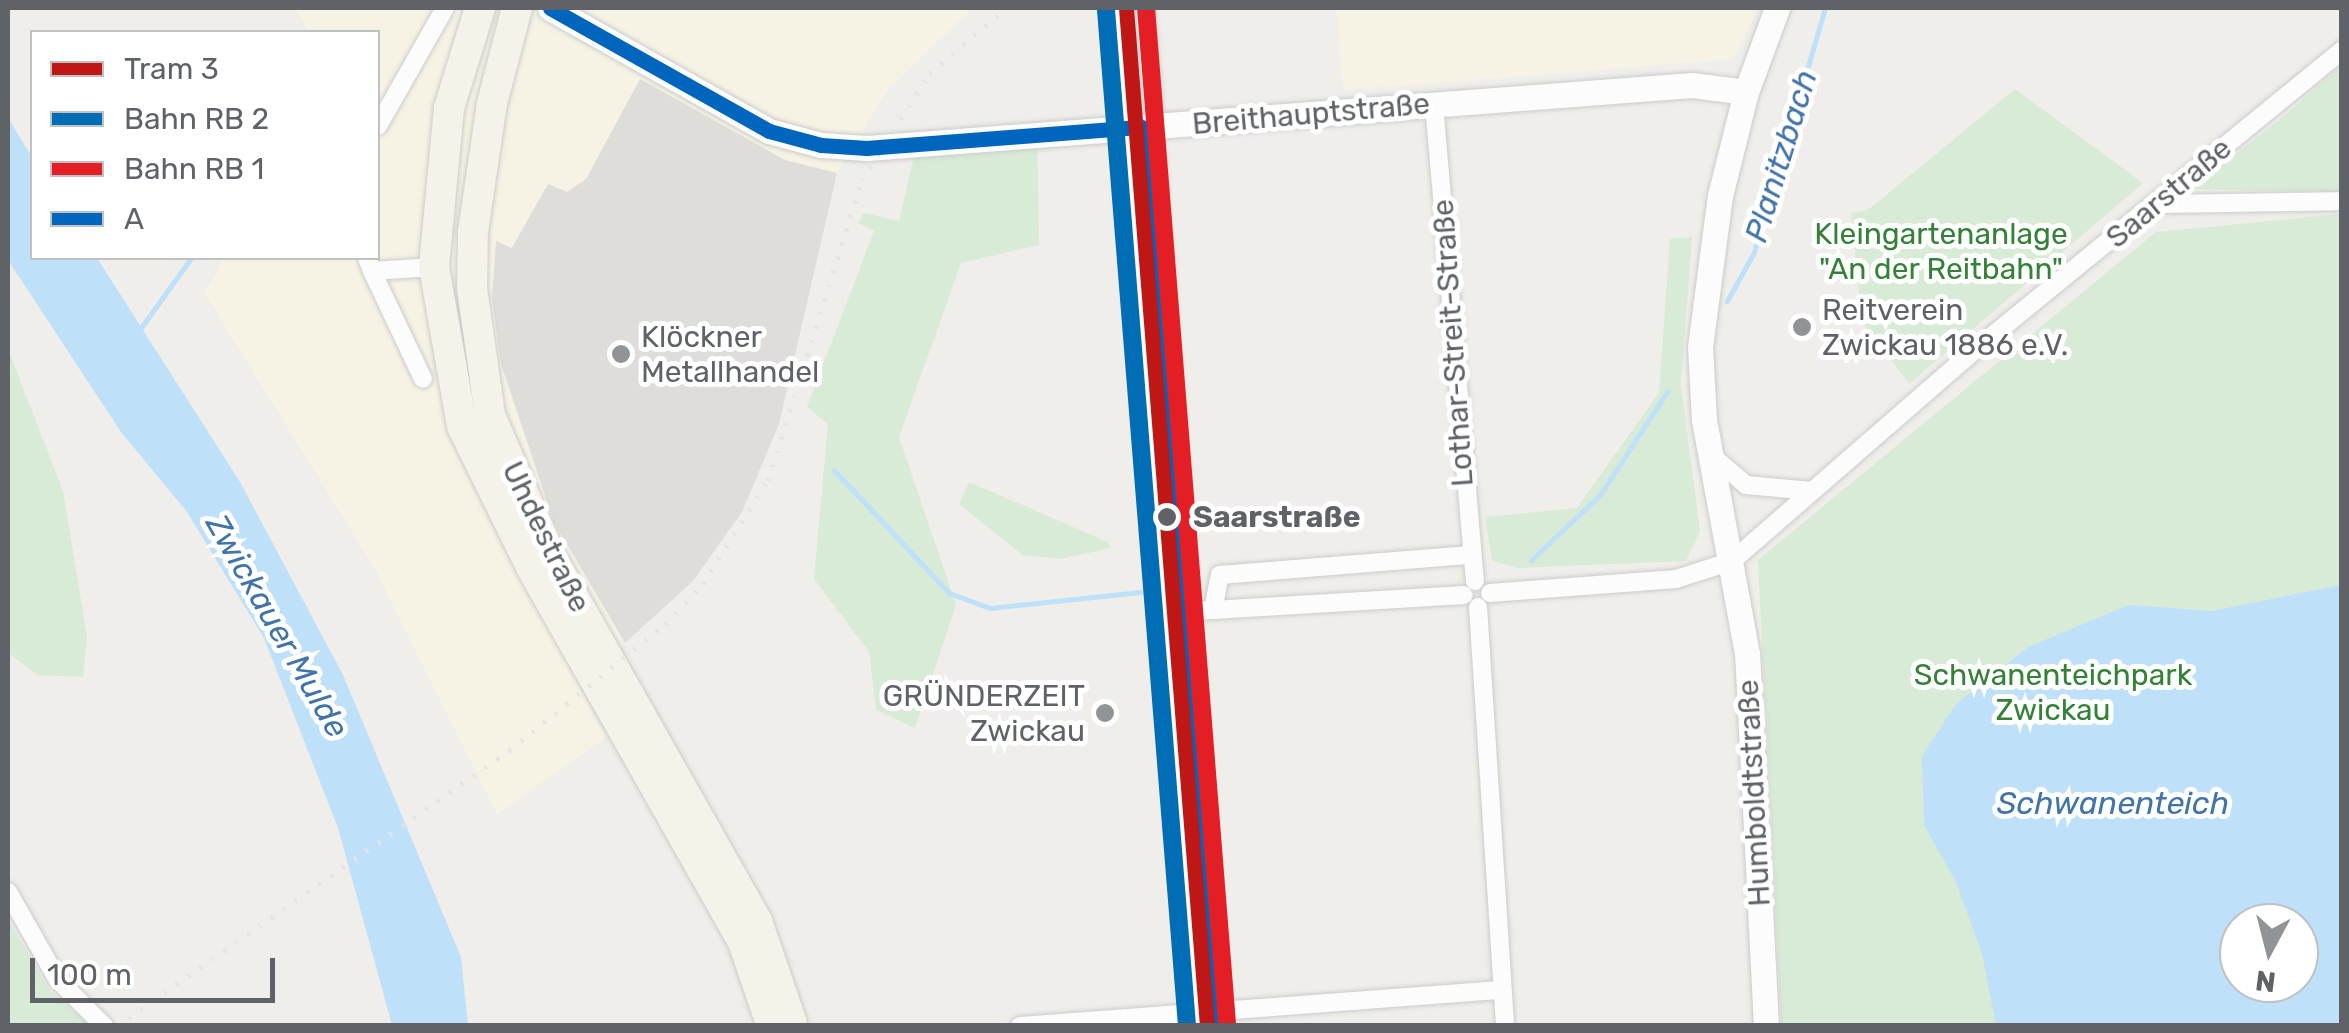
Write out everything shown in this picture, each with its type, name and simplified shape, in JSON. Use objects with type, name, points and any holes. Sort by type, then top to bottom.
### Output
[{"type":"main road","name":"Uhdestraße","points":[[480,8],[448,108],[434,267],[462,426],[532,569],[743,942],[772,1026]]},
{"type":"main road","name":"Uhdestraße","points":[[518,8],[492,103],[473,231],[472,288],[490,415],[551,557],[757,921],[792,1026]]},
{"type":"main road","name":"Breithauptstraße","points":[[550,8],[769,130],[821,146],[868,148],[1692,85],[1746,92]]},
{"type":"main road","name":"Humboldtstraße","points":[[1766,1026],[1748,654],[1709,452],[1700,374],[1702,309],[1720,196],[1746,92],[1778,8]]},
{"type":"street","points":[[380,122],[445,8]]},
{"type":"street","points":[[1115,8],[1128,128],[1159,612],[1198,1019]]},
{"type":"street","points":[[1145,8],[1205,610],[1223,1018]]},
{"type":"street","name":"Saarstraße","points":[[1205,610],[1676,579],[1732,561],[2342,50]]},
{"type":"street","name":"Lothar-Streit-Straße","points":[[1434,104],[1470,554],[1477,594],[1506,1026]]},
{"type":"street","points":[[2156,204],[2342,201]]},
{"type":"street","points":[[424,380],[369,264],[434,267]]},
{"type":"street","points":[[1709,452],[1758,489],[1813,491]]},
{"type":"street","points":[[1205,610],[1220,575],[1470,554]]},
{"type":"street","points":[[8,892],[58,980],[104,1026]]},
{"type":"street","points":[[1020,1026],[1223,1018],[1502,990]]},
{"type":"shaded area","points":[[296,8],[973,8],[888,89],[837,173],[785,160],[640,79],[586,180],[567,192],[548,184],[511,248],[496,242],[492,298],[501,364],[554,522],[625,643],[576,681],[606,737],[497,814],[375,569],[205,294],[223,260],[380,260],[380,30],[308,30]]},
{"type":"shaded area","points":[[1336,8],[1758,8],[1733,59],[1344,90]]},
{"type":"shaded area","points":[[640,79],[785,160],[837,173],[779,424],[742,512],[693,581],[625,643],[554,522],[501,364],[492,298],[496,241],[512,248],[548,184],[567,192],[586,179]]},
{"type":"green space","points":[[2341,66],[2341,192],[2191,189],[2277,122]]},
{"type":"green space","name":"Kleingartenanlage \"An der Reitbahn\"","points":[[2015,89],[2143,183],[1909,384],[1862,322],[1851,213],[1868,210]]},
{"type":"green space","points":[[1037,135],[1039,245],[961,263],[899,437],[956,605],[915,728],[876,710],[869,652],[814,579],[828,424],[807,407],[874,231],[858,223],[864,213],[899,221],[917,144]]},
{"type":"green space","name":"Schwanenteichpark Zwickau","points":[[2341,214],[2341,1025],[1781,1025],[1758,560],[2156,232]]},
{"type":"green space","points":[[1692,237],[1681,385],[1700,531],[1686,561],[1518,568],[1492,561],[1485,517],[1577,508],[1659,393],[1670,239]]},
{"type":"green space","points":[[8,349],[63,491],[87,637],[83,677],[37,675],[11,655]]},
{"type":"green space","points":[[969,482],[1108,542],[1111,548],[1060,559],[1023,555],[959,504]]},
{"type":"green space","points":[[8,920],[50,991],[89,1025],[8,1025]]},
{"type":"water","name":"Zwickauer Mulde","points":[[8,118],[30,154],[30,260],[98,260],[240,482],[343,675],[461,957],[468,1025],[392,1025],[338,828],[264,638],[187,512],[121,432],[8,260]]},
{"type":"water","name":"Schwanenteich","points":[[2341,585],[2341,1025],[1996,1025],[1982,954],[1956,882],[1924,825],[1922,756],[1955,705],[2028,647],[2129,605],[2212,611]]},
{"type":"waterway","name":"Planitzbach","points":[[1727,301],[1754,252],[1825,8]]},
{"type":"waterway","name":"Planitzbach","points":[[138,332],[190,260]]},
{"type":"waterway","name":"Planitzbach","points":[[1531,560],[1600,495],[1667,392]]},
{"type":"waterway","name":"Planitzbach","points":[[834,470],[949,593],[990,608],[1140,592]]},
{"type":"railway","points":[[117,1026],[510,750],[665,624],[703,584],[768,480],[862,180],[930,73],[1006,8]]},
{"type":"tram line","name":"3","points":[[1126,8],[1207,1026]]},
{"type":"transit line","name":"A","points":[[550,8],[769,131],[821,145],[867,148],[1141,127],[1212,1026]]},
{"type":"transit line","points":[[1146,8],[1227,1024]]},
{"type":"transit line","points":[[1106,10],[1187,1026]]},
{"type":"place","name":"Reitverein Zwickau 1886 e.V.","points":[[1802,327]]},
{"type":"place","name":"Klöckner Metallhandel","points":[[621,354]]},
{"type":"place","name":"Saarstraße","points":[[1167,517]]},
{"type":"place","name":"GRÜNDERZEIT Zwickau","points":[[1105,713]]}]
